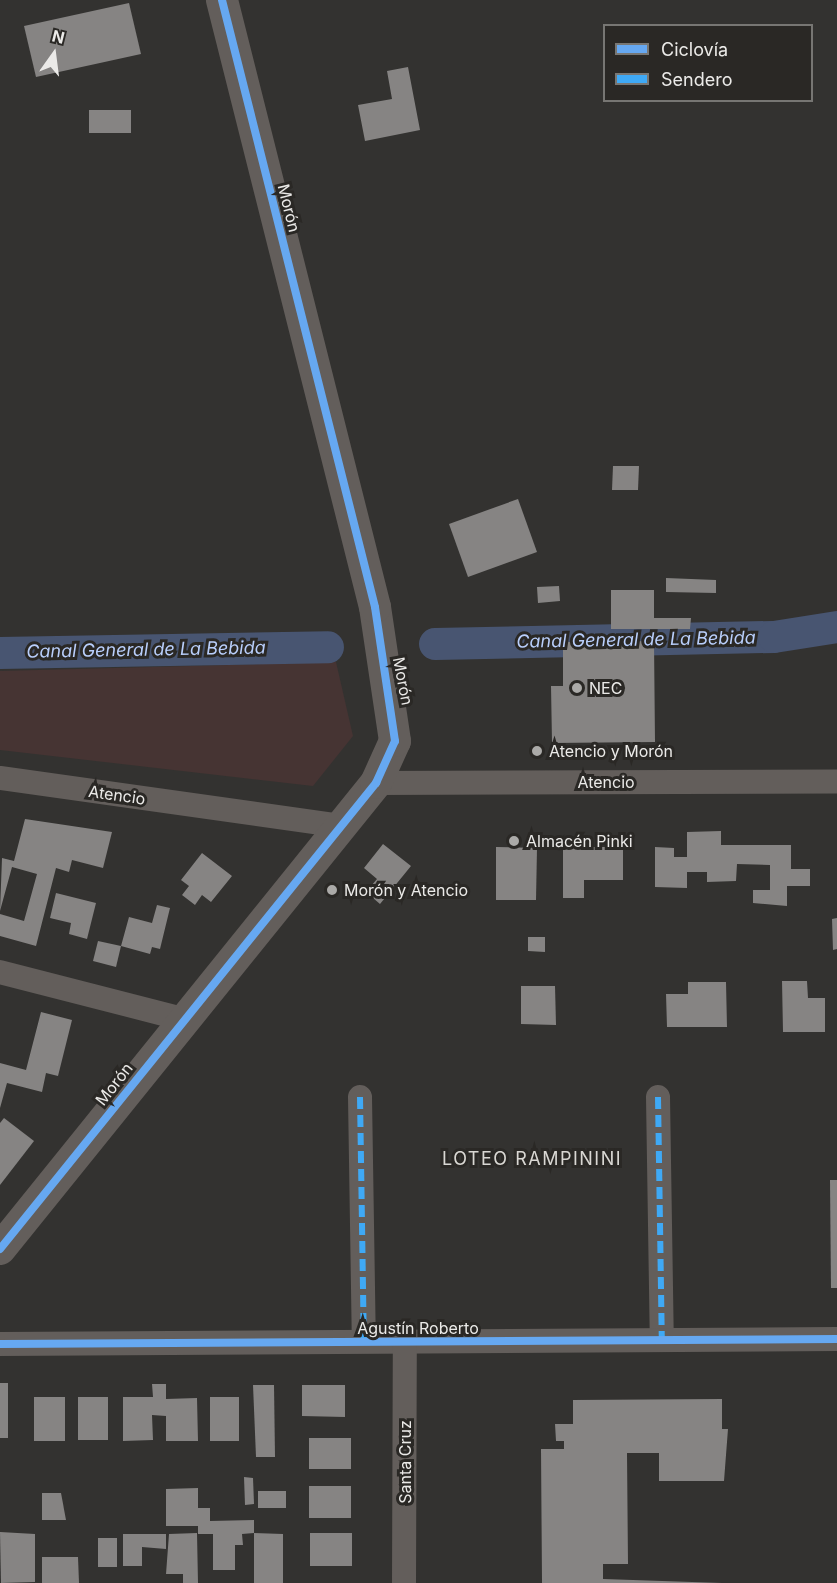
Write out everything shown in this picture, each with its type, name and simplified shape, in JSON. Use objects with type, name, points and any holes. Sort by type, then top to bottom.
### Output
[{"type":"street","name":"Morón","points":[[0,1249],[183,1018],[376,783],[391,759],[397,729],[375,607],[222,0]]},
{"type":"street","name":"Atencio","points":[[0,778],[341,826]]},
{"type":"street","name":"Atencio","points":[[376,783],[837,782]]},
{"type":"street","points":[[0,972],[183,1018]]},
{"type":"street","points":[[360,1097],[364,1341]]},
{"type":"street","points":[[658,1097],[662,1340]]},
{"type":"street","name":"Agustín Roberto","points":[[0,1344],[837,1339]]},
{"type":"street","name":"Santa Cruz","points":[[404,1583],[405,1341]]},
{"type":"shaded area","points":[[336,662],[353,736],[313,786],[0,750],[0,671]]},
{"type":"building","points":[[129,3],[141,54],[36,77],[24,26]]},
{"type":"building","points":[[408,67],[420,130],[365,141],[358,105],[392,99],[387,71]]},
{"type":"building","points":[[89,110],[131,110],[131,133],[89,133]]},
{"type":"building","points":[[613,466],[639,466],[638,490],[612,490]]},
{"type":"building","points":[[518,499],[537,552],[468,577],[449,524]]},
{"type":"building","points":[[666,578],[716,580],[716,593],[666,592]]},
{"type":"building","points":[[559,586],[560,601],[538,603],[537,587]]},
{"type":"building","points":[[611,590],[654,590],[654,618],[691,618],[690,629],[611,629]]},
{"type":"building","points":[[654,641],[655,742],[552,743],[551,686],[563,686],[563,642]]},
{"type":"building","points":[[25,819],[112,832],[103,868],[72,860],[69,872],[56,868],[36,946],[0,936],[0,914],[24,921],[37,874],[12,867],[0,911],[2,858],[14,861]]},
{"type":"building","points":[[721,831],[721,845],[791,845],[791,869],[810,869],[810,886],[787,886],[787,906],[753,903],[753,890],[770,890],[770,865],[737,864],[736,881],[707,882],[707,872],[687,872],[687,888],[655,887],[655,847],[674,848],[674,857],[687,857],[687,832]]},
{"type":"building","points":[[383,844],[411,866],[380,904],[366,892],[377,879],[364,868]]},
{"type":"building","points":[[496,847],[537,848],[536,900],[496,900]]},
{"type":"building","points":[[563,847],[623,847],[623,880],[584,880],[584,898],[563,898]]},
{"type":"building","points":[[202,853],[232,876],[211,902],[202,895],[195,905],[182,895],[189,886],[181,880]]},
{"type":"building","points":[[56,893],[96,903],[87,939],[69,934],[71,923],[50,918]]},
{"type":"building","points":[[157,905],[170,908],[160,949],[152,947],[150,954],[121,946],[129,917],[152,923]]},
{"type":"building","points":[[837,918],[837,949],[833,950],[832,919]]},
{"type":"building","points":[[528,937],[545,937],[545,952],[528,951]]},
{"type":"building","points":[[98,941],[121,946],[116,967],[93,961]]},
{"type":"building","points":[[782,981],[807,981],[808,998],[825,998],[825,1032],[783,1032]]},
{"type":"building","points":[[688,982],[726,982],[727,1027],[667,1027],[666,994],[688,994]]},
{"type":"building","points":[[521,986],[555,986],[556,1025],[521,1024]]},
{"type":"building","points":[[41,1012],[72,1020],[58,1076],[46,1073],[42,1092],[7,1083],[0,1108],[0,1063],[26,1070]]},
{"type":"building","points":[[4,1118],[34,1141],[0,1185],[0,1123]]},
{"type":"building","points":[[830,1180],[837,1180],[837,1288],[831,1288]]},
{"type":"building","points":[[0,1383],[8,1383],[8,1438],[0,1438]]},
{"type":"building","points":[[152,1384],[166,1384],[166,1399],[197,1398],[198,1441],[166,1441],[166,1416],[152,1415],[153,1440],[123,1441],[123,1397],[153,1397]]},
{"type":"building","points":[[253,1385],[274,1385],[275,1457],[256,1457]]},
{"type":"building","points":[[302,1385],[345,1385],[345,1417],[302,1416]]},
{"type":"building","points":[[34,1397],[65,1397],[65,1441],[34,1441]]},
{"type":"building","points":[[78,1397],[108,1397],[108,1440],[78,1440]]},
{"type":"building","points":[[210,1397],[239,1397],[239,1441],[210,1441]]},
{"type":"building","points":[[722,1399],[722,1429],[728,1429],[724,1481],[659,1481],[659,1453],[627,1453],[628,1564],[603,1564],[603,1579],[722,1583],[542,1583],[541,1449],[564,1449],[564,1441],[556,1441],[555,1424],[573,1424],[573,1400]]},
{"type":"building","points":[[309,1438],[351,1438],[351,1469],[309,1469]]},
{"type":"building","points":[[244,1477],[253,1478],[254,1504],[245,1505]]},
{"type":"building","points":[[309,1486],[351,1486],[351,1518],[309,1518]]},
{"type":"building","points":[[198,1488],[198,1508],[210,1508],[210,1521],[254,1520],[254,1533],[242,1534],[243,1545],[235,1545],[235,1570],[213,1570],[213,1534],[198,1534],[198,1526],[166,1526],[166,1489]]},
{"type":"building","points":[[258,1491],[286,1491],[286,1508],[258,1508]]},
{"type":"building","points":[[42,1493],[61,1493],[66,1520],[42,1520]]},
{"type":"building","points":[[0,1532],[35,1534],[35,1582],[1,1583]]},
{"type":"building","points":[[197,1533],[198,1583],[183,1583],[183,1574],[166,1574],[169,1534]]},
{"type":"building","points":[[254,1533],[283,1534],[283,1583],[254,1583]]},
{"type":"building","points":[[310,1533],[352,1533],[352,1566],[310,1566]]},
{"type":"building","points":[[123,1534],[166,1534],[166,1549],[142,1547],[142,1566],[123,1566]]},
{"type":"building","points":[[98,1538],[117,1538],[117,1567],[98,1567]]},
{"type":"building","points":[[42,1557],[78,1557],[79,1583],[42,1583]]},
{"type":"waterway","name":"Canal General de La Bebida","points":[[435,644],[774,637],[837,627]]},
{"type":"waterway","name":"Canal General de La Bebida","points":[[0,653],[328,647]]},
{"type":"marked path","points":[[360,1097],[364,1341]]},
{"type":"marked path","points":[[658,1097],[662,1340]]},
{"type":"cycle path","points":[[0,1249],[376,783],[395,741],[375,607],[222,0]]},
{"type":"cycle path","points":[[0,1344],[837,1339]]},
{"type":"place","name":"NEC","points":[[577,688]]},
{"type":"place","name":"Atencio y Morón","points":[[537,751]]},
{"type":"place","name":"Almacén Pinki","points":[[514,841]]},
{"type":"place","name":"Morón y Atencio","points":[[332,890]]},
{"type":"district","name":"LOTEO RAMPININI","points":[[532,1159]]}]
